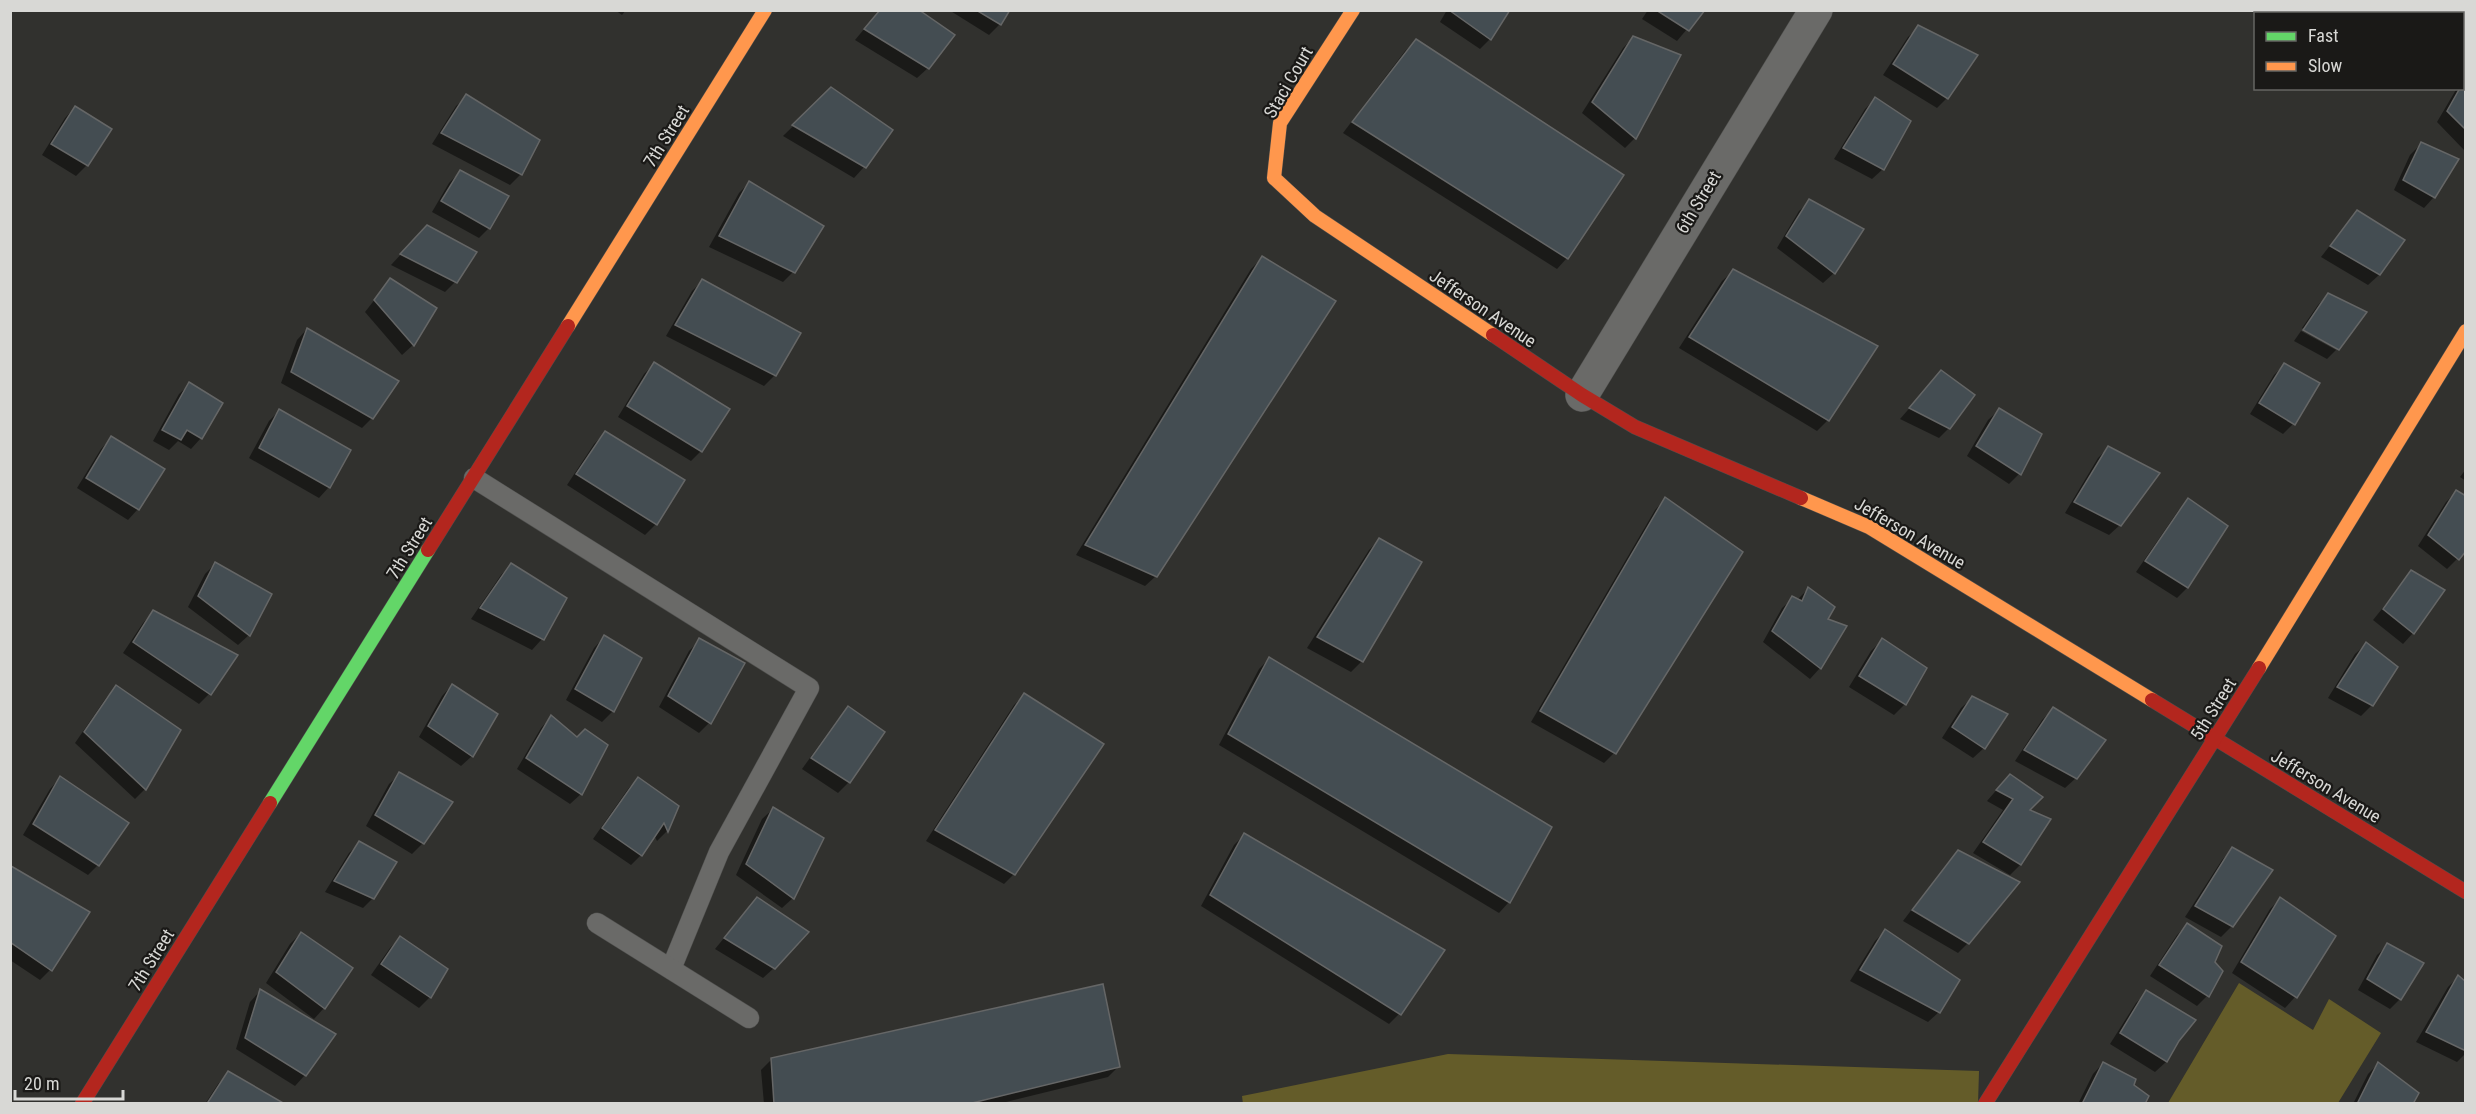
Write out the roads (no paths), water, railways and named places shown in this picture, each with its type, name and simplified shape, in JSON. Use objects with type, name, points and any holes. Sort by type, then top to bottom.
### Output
[{"type":"street","name":"7th Street","points":[[82,1104],[765,10]]},
{"type":"street","name":"Staci Court","points":[[1274,178],[1280,123],[1353,10]]},
{"type":"street","name":"6th Street","points":[[1582,395],[1816,10]]},
{"type":"street","name":"Jefferson Avenue","points":[[1274,178],[1315,216],[1582,395],[1635,427],[1869,527],[2466,892]]},
{"type":"street","name":"5th Street","points":[[1985,1104],[2216,739],[2466,331]]},
{"type":"lane","points":[[474,478],[809,688],[719,852],[671,969]]},
{"type":"lane","points":[[597,923],[749,1018]]}]
